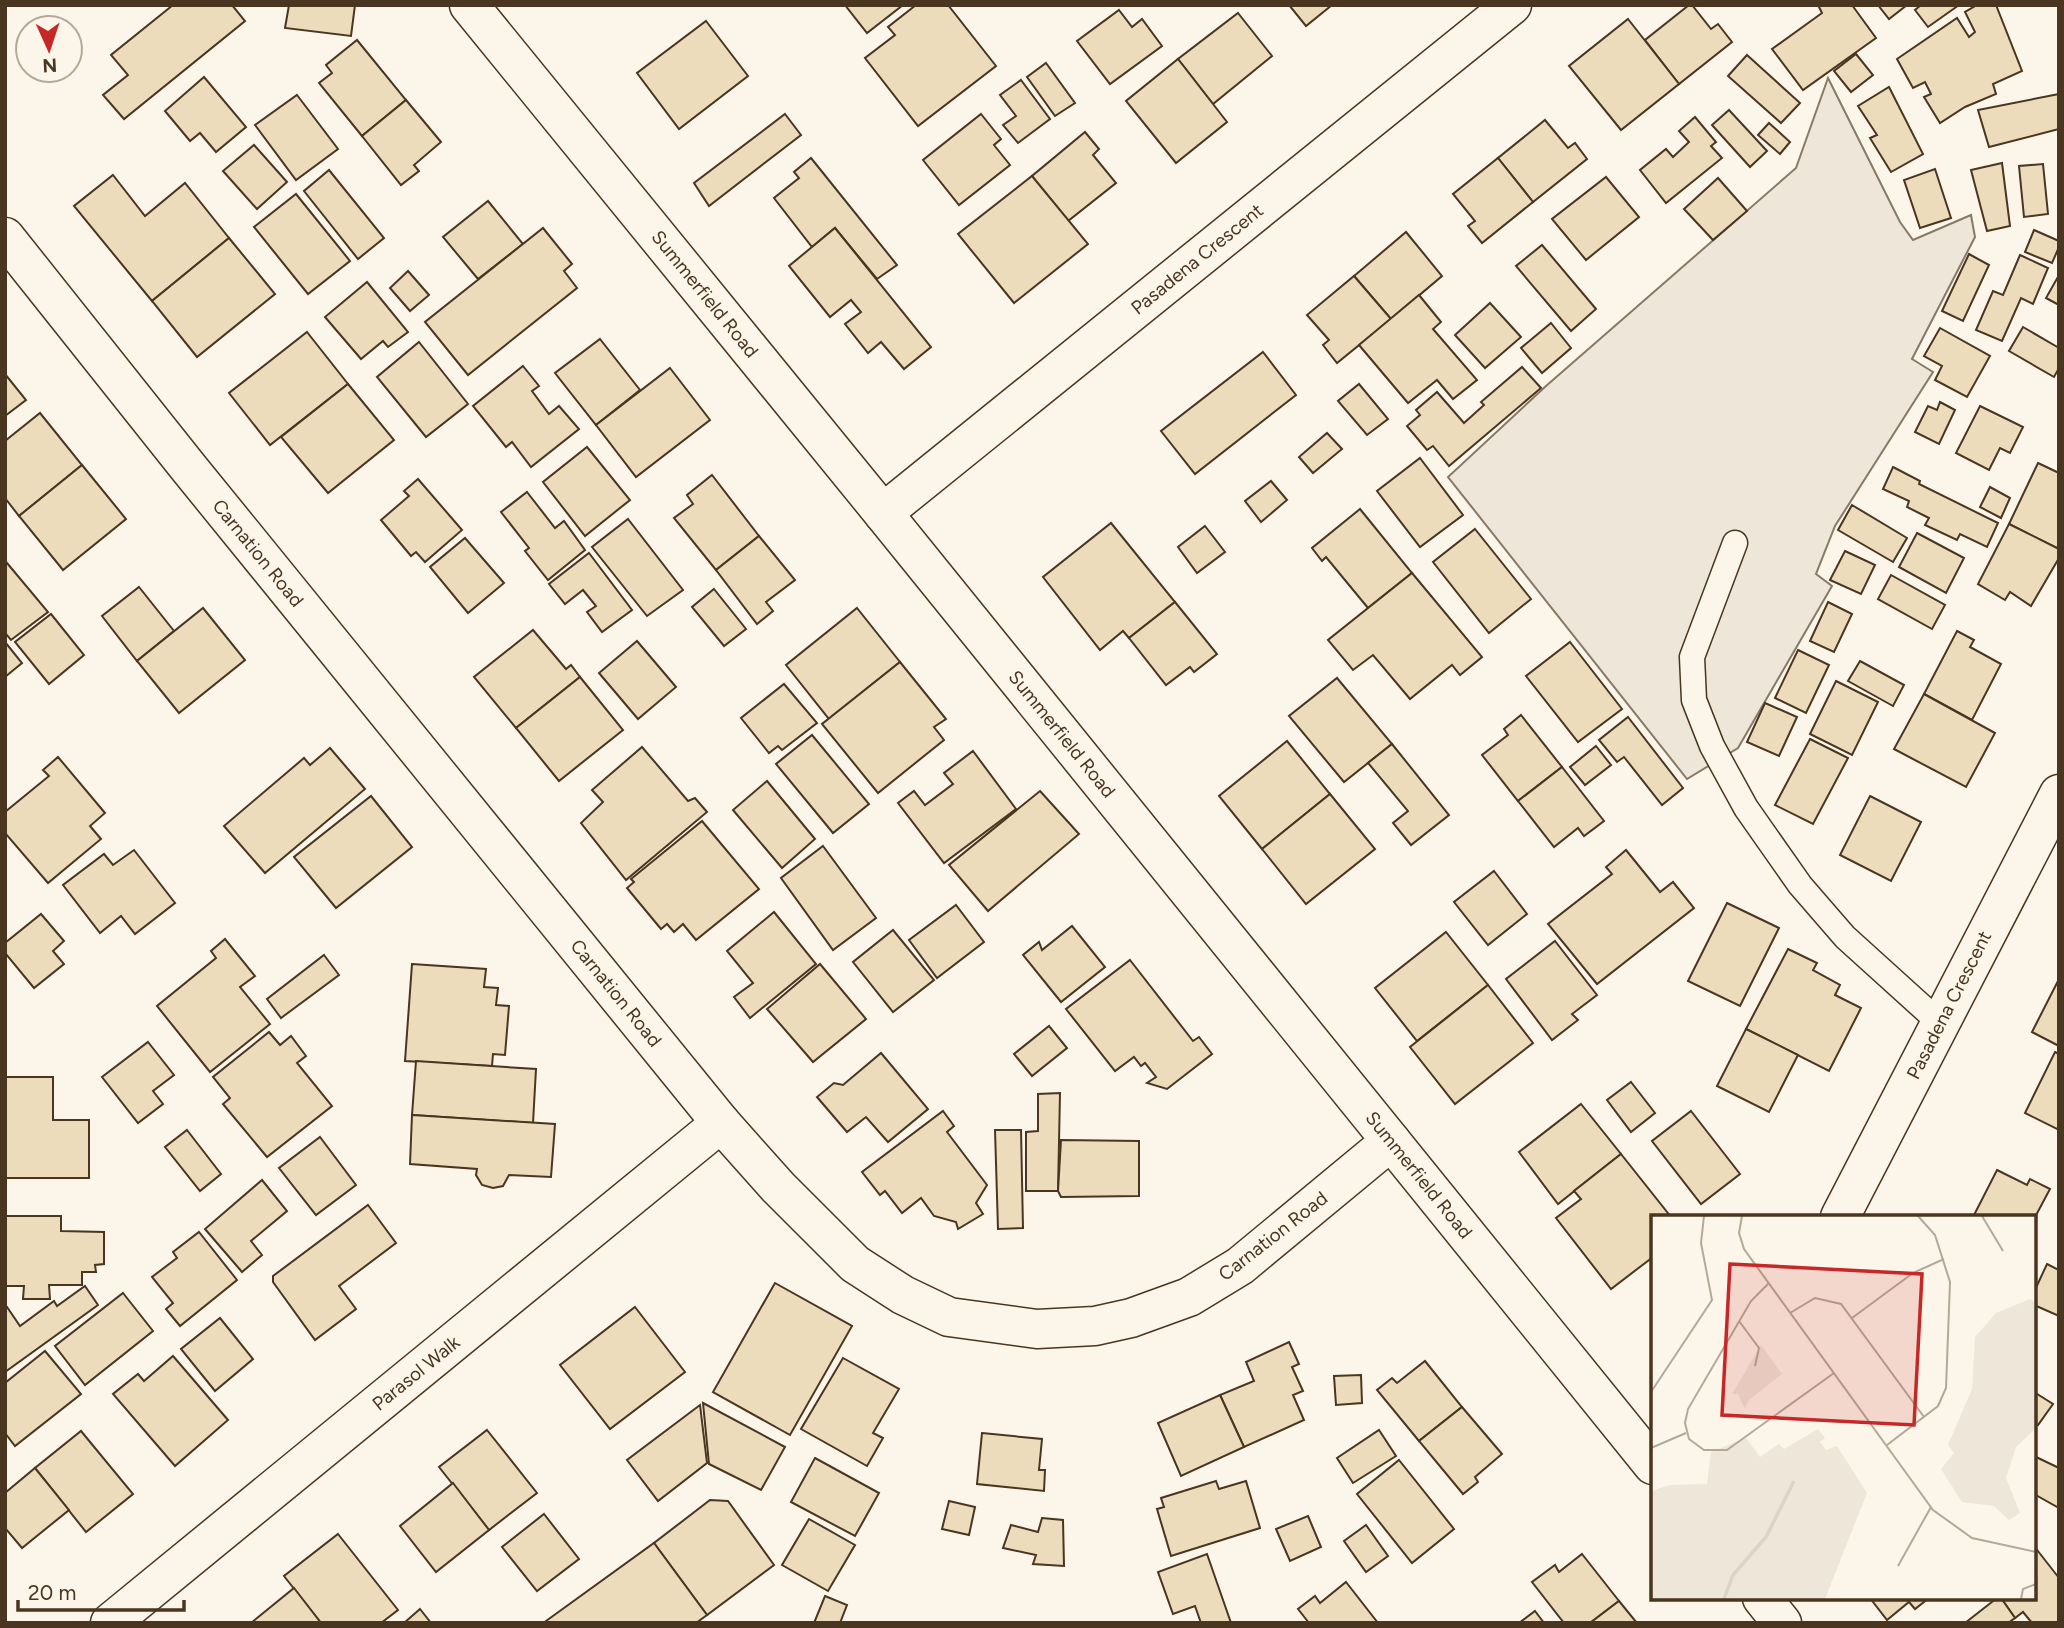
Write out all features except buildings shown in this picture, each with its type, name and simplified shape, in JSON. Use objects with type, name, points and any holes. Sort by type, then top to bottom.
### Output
[{"type":"street","name":"Summerfield Road","points":[[469,5],[1391,1141],[1648,1450]]},
{"type":"street","name":"Pasadena Crescent","points":[[883,513],[1512,5]]},
{"type":"street","name":"Carnation Road","points":[[5,237],[188,467],[721,1123],[778,1188],[855,1264],[903,1295],[949,1317],[1037,1329],[1095,1326],[1131,1318],[1189,1297],[1240,1266],[1391,1141]]},
{"type":"street","name":"Pasadena Crescent","points":[[1841,1215],[2059,794]]},
{"type":"street","name":"Parasol Walk","points":[[110,1623],[721,1123]]},
{"type":"street","points":[[1764,1600],[1783,1623]]},
{"type":"lane","points":[[1735,543],[1692,657],[1694,700],[1712,746],[1746,808],[1800,884],[1845,937],[1940,1023]]},
{"type":"shaded area","points":[[1828,78],[1900,222],[1913,240],[1971,215],[1975,237],[1912,359],[1933,372],[1835,526],[1816,574],[1832,586],[1738,748],[1687,779],[1448,477],[1546,386],[1796,168]]}]
